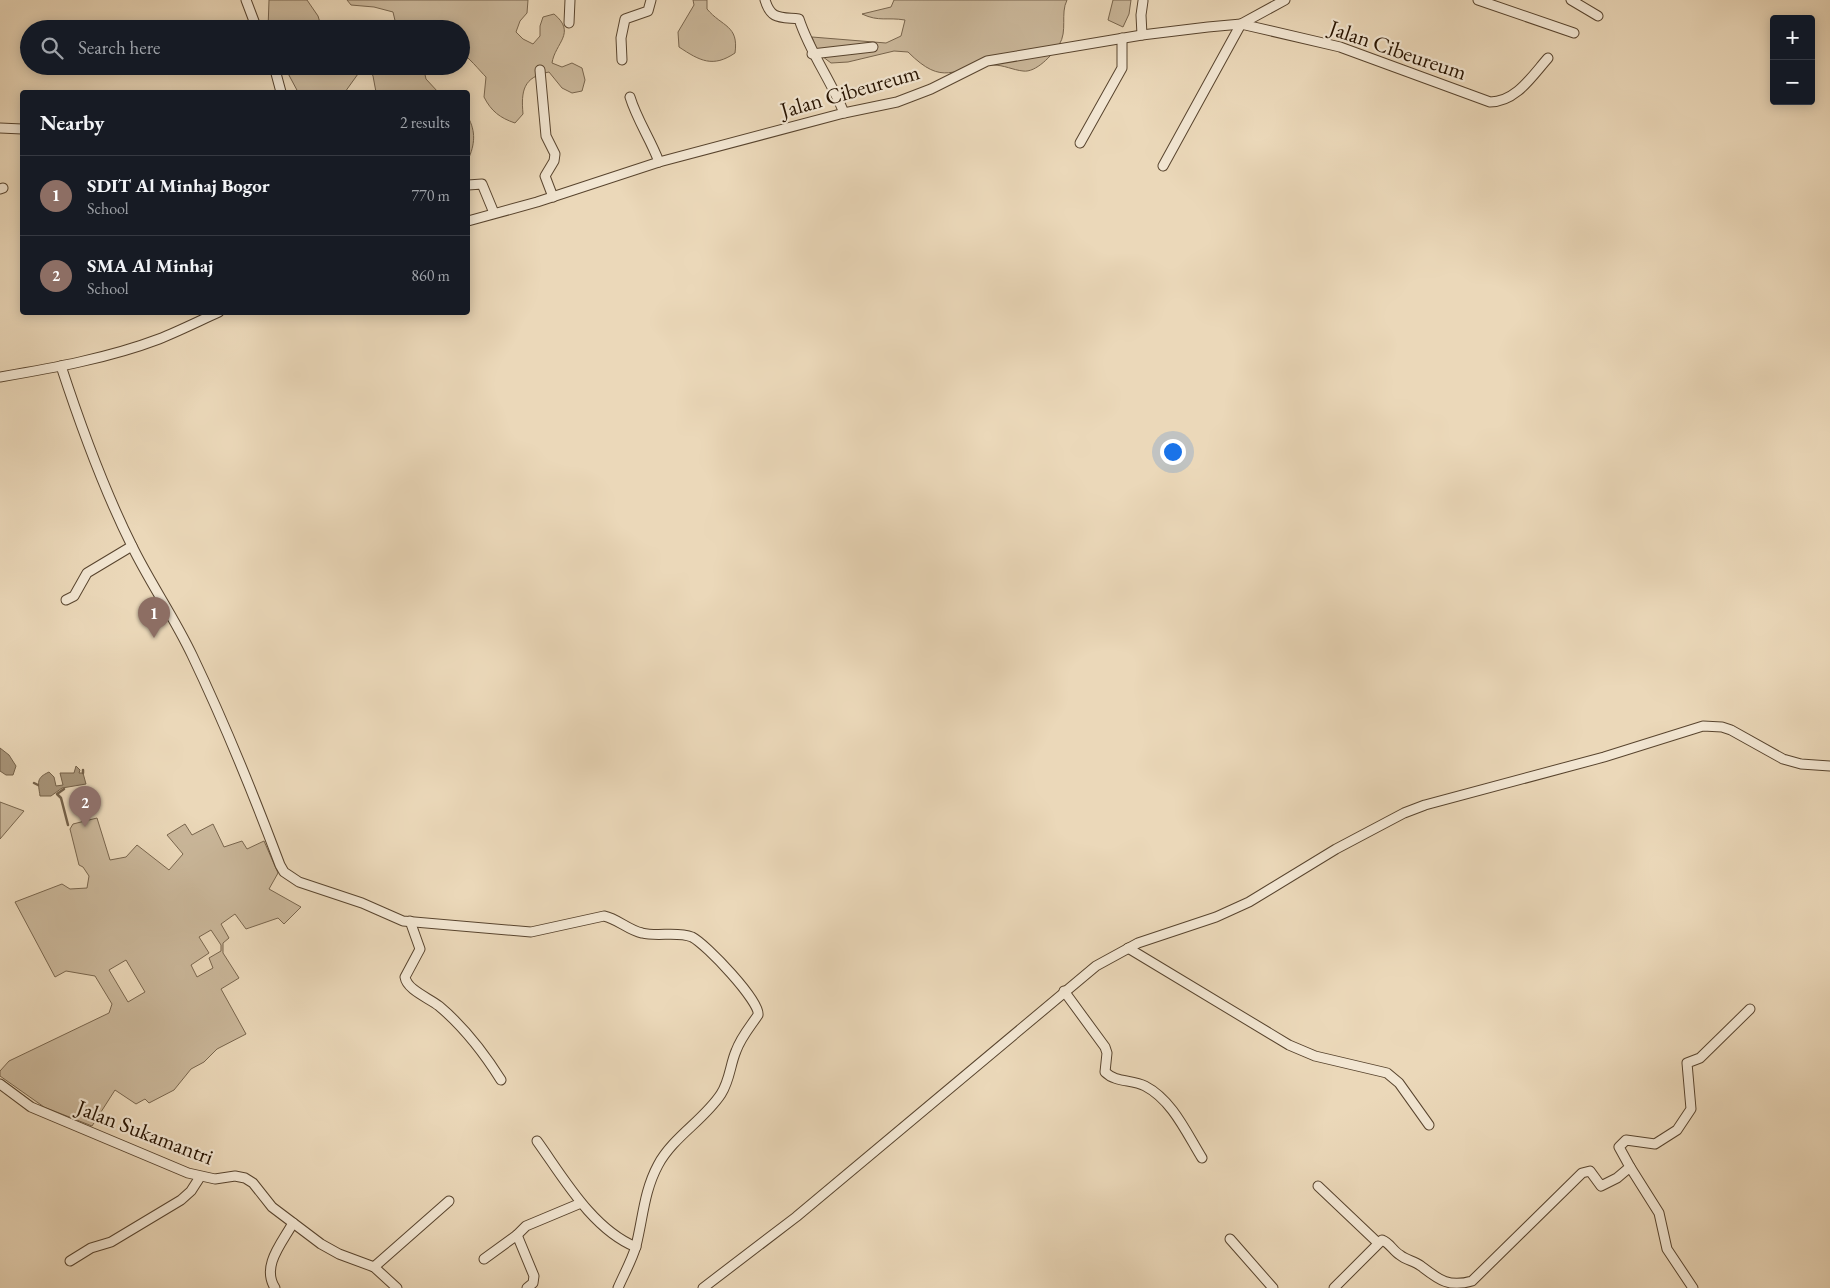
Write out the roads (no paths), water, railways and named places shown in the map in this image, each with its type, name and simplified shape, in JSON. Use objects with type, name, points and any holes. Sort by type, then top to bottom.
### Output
[{"type":"street","points":[[246,0],[253,20]]},
{"type":"street","points":[[569,23],[570,0]]},
{"type":"street","points":[[622,60],[621,38],[625,19],[648,11],[651,0]]},
{"type":"street","points":[[765,0],[769,12],[773,15],[799,19],[812,54],[837,95],[844,112]]},
{"type":"street","points":[[1163,166],[1241,24],[1285,0]]},
{"type":"street","points":[[1478,0],[1574,33]]},
{"type":"street","points":[[1571,0],[1598,16]]},
{"type":"street","points":[[1142,35],[1141,15],[1143,1]]},
{"type":"street","name":"Jalan Cibeureum","points":[[470,220],[553,197],[659,162],[844,112],[913,97],[987,62],[1122,38],[1241,24],[1340,47],[1490,102],[1503,100],[1521,89],[1548,58]]},
{"type":"street","points":[[1080,143],[1122,68],[1122,38]]},
{"type":"street","points":[[812,54],[873,47]]},
{"type":"street","points":[[540,70],[546,136],[555,154],[553,163],[545,176],[553,197]]},
{"type":"street","points":[[277,75],[281,90]]},
{"type":"street","points":[[630,97],[639,122],[659,162]]},
{"type":"street","points":[[0,128],[20,129]]},
{"type":"street","points":[[470,185],[479,183],[484,186],[494,213]]},
{"type":"street","points":[[0,377],[61,366],[158,339],[211,315]]},
{"type":"street","points":[[61,366],[79,423],[132,546],[192,653],[244,766],[284,872],[309,887],[362,903],[396,920],[531,932],[604,916],[643,934],[689,936],[710,952],[737,980],[757,1006],[758,1015],[742,1037],[735,1052],[728,1080],[721,1093],[706,1114],[667,1152],[658,1165],[644,1197],[636,1247],[618,1288]]},
{"type":"street","points":[[66,600],[74,596],[87,573],[132,546]]},
{"type":"street","points":[[703,1288],[804,1211],[1096,966],[1128,948],[1249,902],[1336,849],[1411,810],[1515,779],[1604,757],[1703,726],[1722,727],[1731,730],[1792,762],[1830,766]]},
{"type":"street","points":[[410,922],[420,949],[405,977],[407,984],[438,1006],[469,1036],[501,1080]]},
{"type":"street","points":[[1128,948],[1289,1045],[1315,1056],[1387,1073],[1400,1083],[1429,1125]]},
{"type":"street","points":[[1064,991],[1105,1047],[1106,1072],[1111,1078],[1140,1084],[1158,1094],[1172,1110],[1202,1158]]},
{"type":"street","points":[[1693,1288],[1667,1249],[1659,1213],[1619,1148],[1626,1140],[1655,1144],[1678,1130],[1691,1109],[1687,1063],[1700,1058],[1750,1009]]},
{"type":"street","name":"Jalan Sukamantri","points":[[0,1084],[31,1107],[200,1177],[245,1178],[253,1183],[272,1207],[330,1250],[374,1268],[397,1288]]},
{"type":"street","points":[[537,1141],[581,1203],[623,1240],[636,1247]]},
{"type":"street","points":[[1334,1288],[1382,1240],[1387,1242],[1401,1257],[1420,1266],[1435,1280],[1455,1287],[1472,1281],[1504,1247],[1582,1172],[1590,1171],[1601,1186],[1617,1178],[1630,1167]]},
{"type":"street","points":[[70,1261],[91,1248],[111,1242],[181,1200],[191,1191],[200,1177]]},
{"type":"street","points":[[1318,1186],[1378,1242]]},
{"type":"street","points":[[374,1268],[449,1201]]},
{"type":"street","points":[[484,1259],[517,1235],[526,1226],[581,1203]]},
{"type":"street","points":[[275,1288],[269,1277],[269,1270],[294,1223]]},
{"type":"street","points":[[517,1235],[534,1280],[527,1288]]},
{"type":"street","points":[[1230,1239],[1273,1288]]},
{"type":"waterway","points":[[34,783],[38,785]]},
{"type":"waterway","points":[[64,789],[57,794],[61,798],[68,825]]},
{"type":"place","name":"SDIT Al Minhaj Bogor","points":[[154,638]]},
{"type":"place","name":"SMA Al Minhaj","points":[[85,827]]}]
